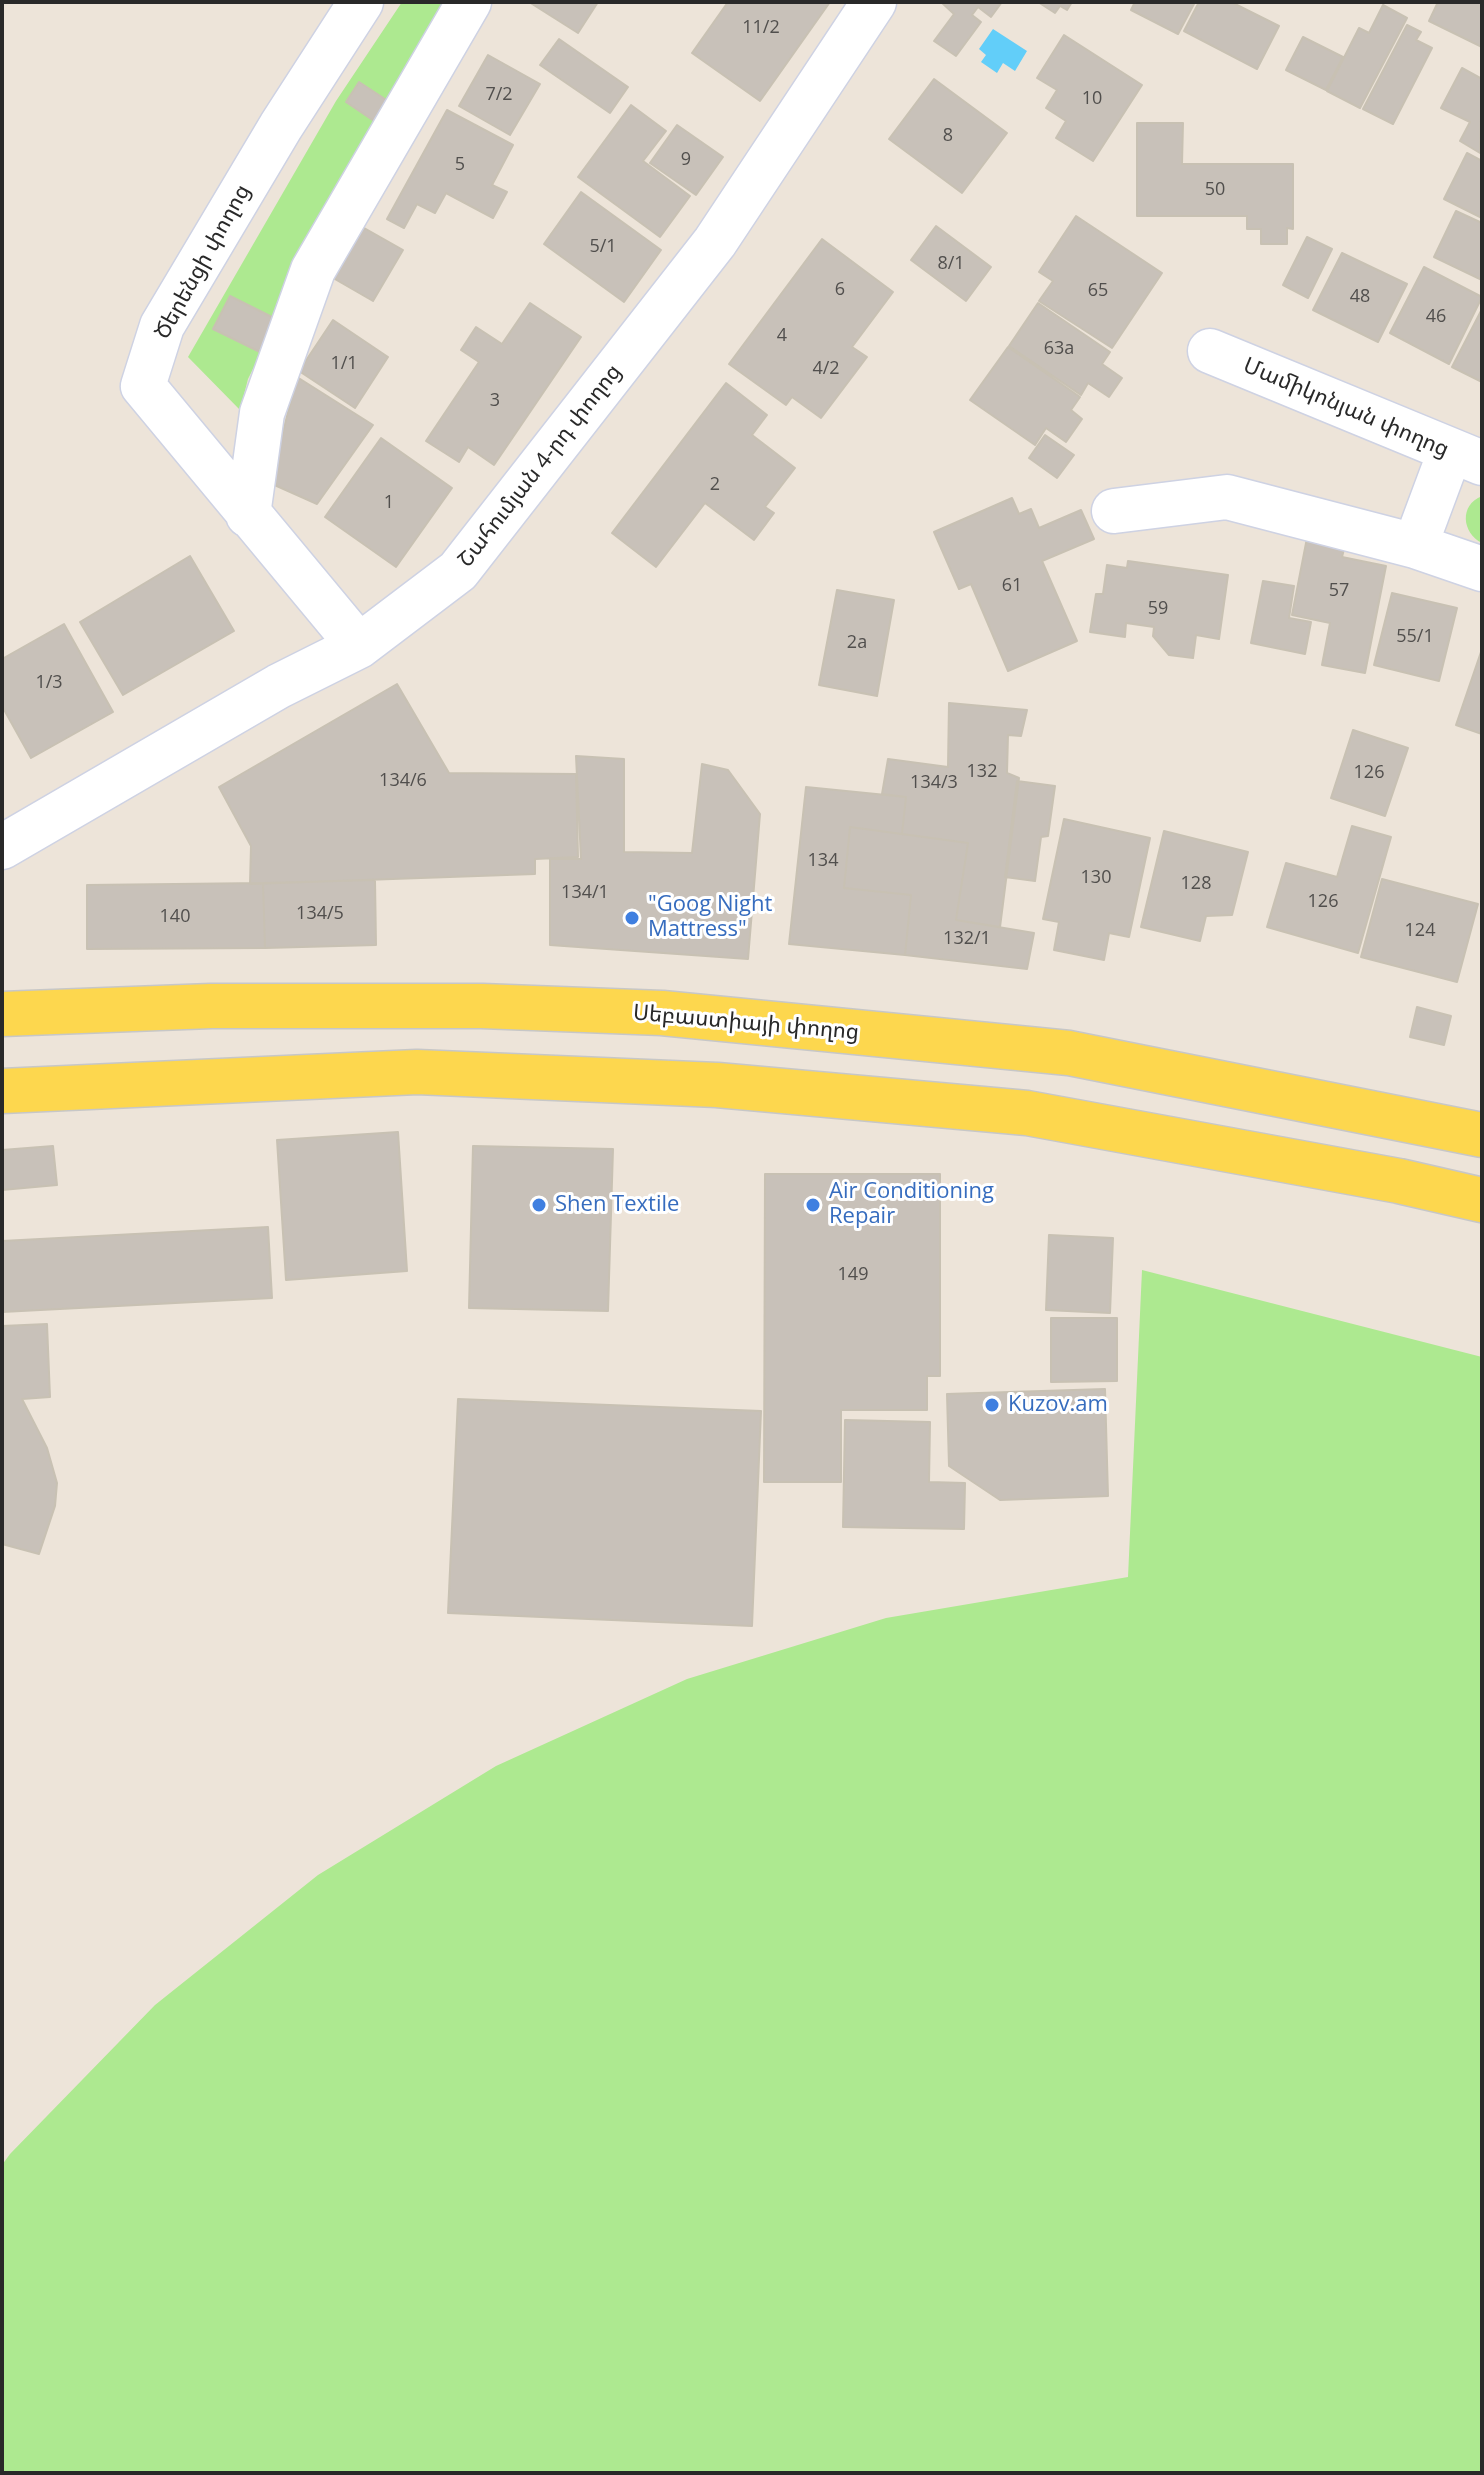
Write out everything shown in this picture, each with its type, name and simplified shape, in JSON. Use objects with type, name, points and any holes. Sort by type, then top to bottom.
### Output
[{"type":"main road","name":"Սեբաստիայի փողոց","points":[[2,1014],[211,1006],[418,1006],[662,1013],[1069,1053],[1482,1135]]},
{"type":"main road","points":[[2,1091],[417,1072],[717,1085],[1027,1113],[1399,1181],[1482,1200]]},
{"type":"street","name":"Ծերենցի փողոց","points":[[359,646],[143,386],[162,326],[281,126],[361,2]]},
{"type":"street","points":[[248,515],[262,413],[313,270],[469,2]]},
{"type":"street","name":"Շահումյան 4-րդ փողոց","points":[[2,847],[279,686],[359,646],[458,571],[715,242],[874,2]]},
{"type":"street","name":"Մամիկոնյան փողոց","points":[[1210,351],[1466,458]]},
{"type":"street","points":[[1415,546],[1466,458]]},
{"type":"street","points":[[1114,511],[1227,497],[1415,546],[1482,569]]},
{"type":"green space","points":[[402,2],[457,2],[287,301],[248,379],[240,410],[188,357],[336,101]]},
{"type":"green space","points":[[1482,496],[1482,543],[1470,533],[1466,519],[1469,506]]},
{"type":"green space","points":[[1142,1270],[1482,1357],[1482,2473],[2,2473],[2,2165],[10,2154],[155,2005],[318,1875],[496,1766],[687,1679],[886,1618],[1128,1577]]},
{"type":"water","points":[[993,29],[1027,51],[1015,71],[1003,63],[997,73],[981,62],[986,55],[979,49]]},
{"type":"building","points":[[529,2],[598,2],[578,33]]},
{"type":"building","points":[[728,2],[830,2],[760,101],[692,53]]},
{"type":"building","points":[[941,2],[1002,2],[991,17],[978,7],[972,15],[981,22],[956,56],[934,41],[954,14]]},
{"type":"building","points":[[1038,2],[1072,2],[1067,10],[1060,6],[1055,13]]},
{"type":"building","points":[[1135,2],[1195,2],[1178,34],[1131,10]]},
{"type":"building","points":[[1199,2],[1231,2],[1279,26],[1257,69],[1184,31]]},
{"type":"building","points":[[1438,2],[1482,2],[1482,47],[1429,21]]},
{"type":"building","points":[[1383,5],[1407,18],[1360,108],[1327,91],[1359,28],[1369,33]]},
{"type":"building","points":[[1407,25],[1421,32],[1416,40],[1432,48],[1393,124],[1363,109]]},
{"type":"building","points":[[1064,35],[1142,85],[1093,161],[1056,138],[1066,121],[1046,108],[1057,90],[1037,78]]},
{"type":"building","points":[[1303,37],[1343,57],[1326,90],[1286,70]]},
{"type":"building","points":[[559,39],[628,87],[610,113],[540,65]]},
{"type":"building","points":[[488,55],[540,84],[510,135],[459,106]]},
{"type":"building","points":[[1462,68],[1482,79],[1480,153],[1460,141],[1470,122],[1441,108]]},
{"type":"building","points":[[934,79],[1007,133],[962,193],[889,139]]},
{"type":"building","points":[[359,82],[391,103],[377,123],[346,102]]},
{"type":"building","points":[[631,105],[666,131],[643,161],[690,196],[660,237],[578,177]]},
{"type":"building","points":[[447,110],[513,145],[492,185],[507,192],[493,218],[446,193],[435,213],[417,204],[404,228],[387,219]]},
{"type":"building","points":[[1137,123],[1183,123],[1182,164],[1293,164],[1293,229],[1287,228],[1287,244],[1261,244],[1261,229],[1247,229],[1247,216],[1137,216]]},
{"type":"building","points":[[677,125],[723,157],[696,195],[650,163]]},
{"type":"building","points":[[1467,153],[1482,161],[1482,218],[1444,199]]},
{"type":"building","points":[[581,192],[661,250],[624,302],[544,244]]},
{"type":"building","points":[[1456,211],[1482,223],[1482,280],[1434,257]]},
{"type":"building","points":[[1076,216],[1162,273],[1112,348],[1039,301],[1053,281],[1039,272]]},
{"type":"building","points":[[350,220],[403,250],[373,301],[321,271]]},
{"type":"building","points":[[936,226],[991,267],[966,301],[911,260]]},
{"type":"building","points":[[1307,237],[1332,249],[1308,298],[1283,285]]},
{"type":"building","points":[[822,239],[893,292],[852,347],[867,357],[821,418],[792,397],[786,405],[729,364]]},
{"type":"building","points":[[1342,253],[1407,284],[1378,342],[1313,310]]},
{"type":"building","points":[[1424,267],[1482,297],[1449,364],[1390,333]]},
{"type":"building","points":[[230,296],[280,321],[264,354],[213,329]]},
{"type":"building","points":[[530,303],[581,337],[494,465],[468,447],[459,462],[426,441],[479,362],[461,350],[476,327],[502,344]]},
{"type":"building","points":[[1038,303],[1110,352],[1102,364],[1122,378],[1109,397],[1088,383],[1081,395],[1009,346]]},
{"type":"building","points":[[1482,309],[1482,382],[1452,367]]},
{"type":"building","points":[[333,320],[388,357],[355,408],[299,371]]},
{"type":"building","points":[[1008,347],[1080,397],[1071,410],[1082,419],[1066,442],[1046,428],[1035,445],[970,400]]},
{"type":"building","points":[[297,377],[373,425],[317,504],[270,483]]},
{"type":"building","points":[[726,383],[767,415],[752,435],[795,468],[765,507],[774,513],[754,540],[705,503],[656,567],[612,533]]},
{"type":"building","points":[[1045,435],[1074,455],[1057,478],[1029,458]]},
{"type":"building","points":[[381,438],[452,488],[396,567],[325,517]]},
{"type":"building","points":[[1012,498],[1019,514],[1031,509],[1039,528],[1081,510],[1094,539],[1042,561],[1077,641],[1008,671],[971,584],[959,589],[934,532]]},
{"type":"building","points":[[1307,538],[1345,545],[1342,557],[1386,566],[1365,673],[1322,665],[1330,623],[1292,615]]},
{"type":"building","points":[[190,556],[234,631],[123,695],[80,622]]},
{"type":"building","points":[[1128,561],[1228,575],[1219,639],[1196,635],[1193,658],[1169,655],[1153,636],[1154,627],[1126,623],[1125,637],[1090,632],[1096,594],[1103,594],[1107,565],[1127,568]]},
{"type":"building","points":[[1263,581],[1294,586],[1289,618],[1311,622],[1305,654],[1251,643]]},
{"type":"building","points":[[837,590],[894,600],[877,696],[819,685]]},
{"type":"building","points":[[1392,593],[1457,608],[1439,681],[1374,665]]},
{"type":"building","points":[[64,624],[113,712],[31,758],[2,706],[2,659]]},
{"type":"building","points":[[1482,649],[1482,734],[1456,725]]},
{"type":"building","points":[[397,684],[449,773],[576,774],[578,857],[535,859],[535,874],[250,884],[251,846],[219,787]]},
{"type":"building","points":[[949,703],[1027,710],[1021,736],[1008,735],[1007,773],[1019,778],[1000,927],[956,920],[968,843],[902,834],[906,797],[882,794],[888,759],[948,767]]},
{"type":"building","points":[[1353,730],[1408,748],[1385,816],[1331,798]]},
{"type":"building","points":[[576,756],[624,759],[624,852],[692,853],[702,764],[728,770],[760,814],[748,959],[550,945],[550,859],[581,859]]},
{"type":"building","points":[[1017,781],[1055,786],[1048,836],[1041,837],[1035,881],[1005,877]]},
{"type":"building","points":[[806,787],[906,797],[902,834],[850,827],[844,888],[911,895],[905,955],[789,944]]},
{"type":"building","points":[[1064,819],[1150,838],[1129,937],[1109,933],[1104,960],[1054,950],[1059,922],[1043,919]]},
{"type":"building","points":[[1352,826],[1391,837],[1358,953],[1267,927],[1286,863],[1337,877]]},
{"type":"building","points":[[850,827],[968,843],[956,920],[1034,933],[1027,969],[905,955],[911,895],[844,888]]},
{"type":"building","points":[[1164,831],[1248,852],[1232,915],[1206,916],[1200,941],[1141,927]]},
{"type":"building","points":[[1382,879],[1478,904],[1457,982],[1361,957]]},
{"type":"building","points":[[375,880],[376,945],[265,948],[263,883]]},
{"type":"building","points":[[263,883],[265,948],[87,949],[87,885]]},
{"type":"building","points":[[1417,1007],[1451,1016],[1444,1045],[1410,1037]]},
{"type":"building","points":[[398,1132],[407,1271],[286,1280],[277,1140]]},
{"type":"building","points":[[53,1146],[57,1185],[2,1190],[2,1150]]},
{"type":"building","points":[[473,1146],[613,1149],[608,1311],[469,1308]]},
{"type":"building","points":[[765,1174],[940,1174],[940,1376],[927,1376],[927,1410],[841,1410],[841,1482],[764,1482]]},
{"type":"building","points":[[268,1227],[272,1298],[2,1312],[2,1241]]},
{"type":"building","points":[[1049,1235],[1113,1238],[1110,1313],[1046,1310]]},
{"type":"building","points":[[1051,1318],[1117,1318],[1117,1381],[1051,1382]]},
{"type":"building","points":[[47,1324],[50,1397],[22,1399],[47,1448],[57,1483],[55,1506],[39,1554],[2,1544],[2,1326]]},
{"type":"building","points":[[1105,1389],[1108,1496],[1000,1500],[949,1466],[947,1394]]},
{"type":"building","points":[[458,1399],[761,1411],[752,1626],[448,1613]]},
{"type":"building","points":[[845,1420],[930,1422],[929,1482],[965,1483],[964,1529],[843,1527]]},
{"type":"place","name":"\"Goog Night Mattress\"","points":[[632,918]]},
{"type":"place","name":"Shen Textile","points":[[539,1205]]},
{"type":"place","name":"Air Conditioning Repair","points":[[813,1205]]},
{"type":"place","name":"Kuzov.am","points":[[992,1405]]}]
